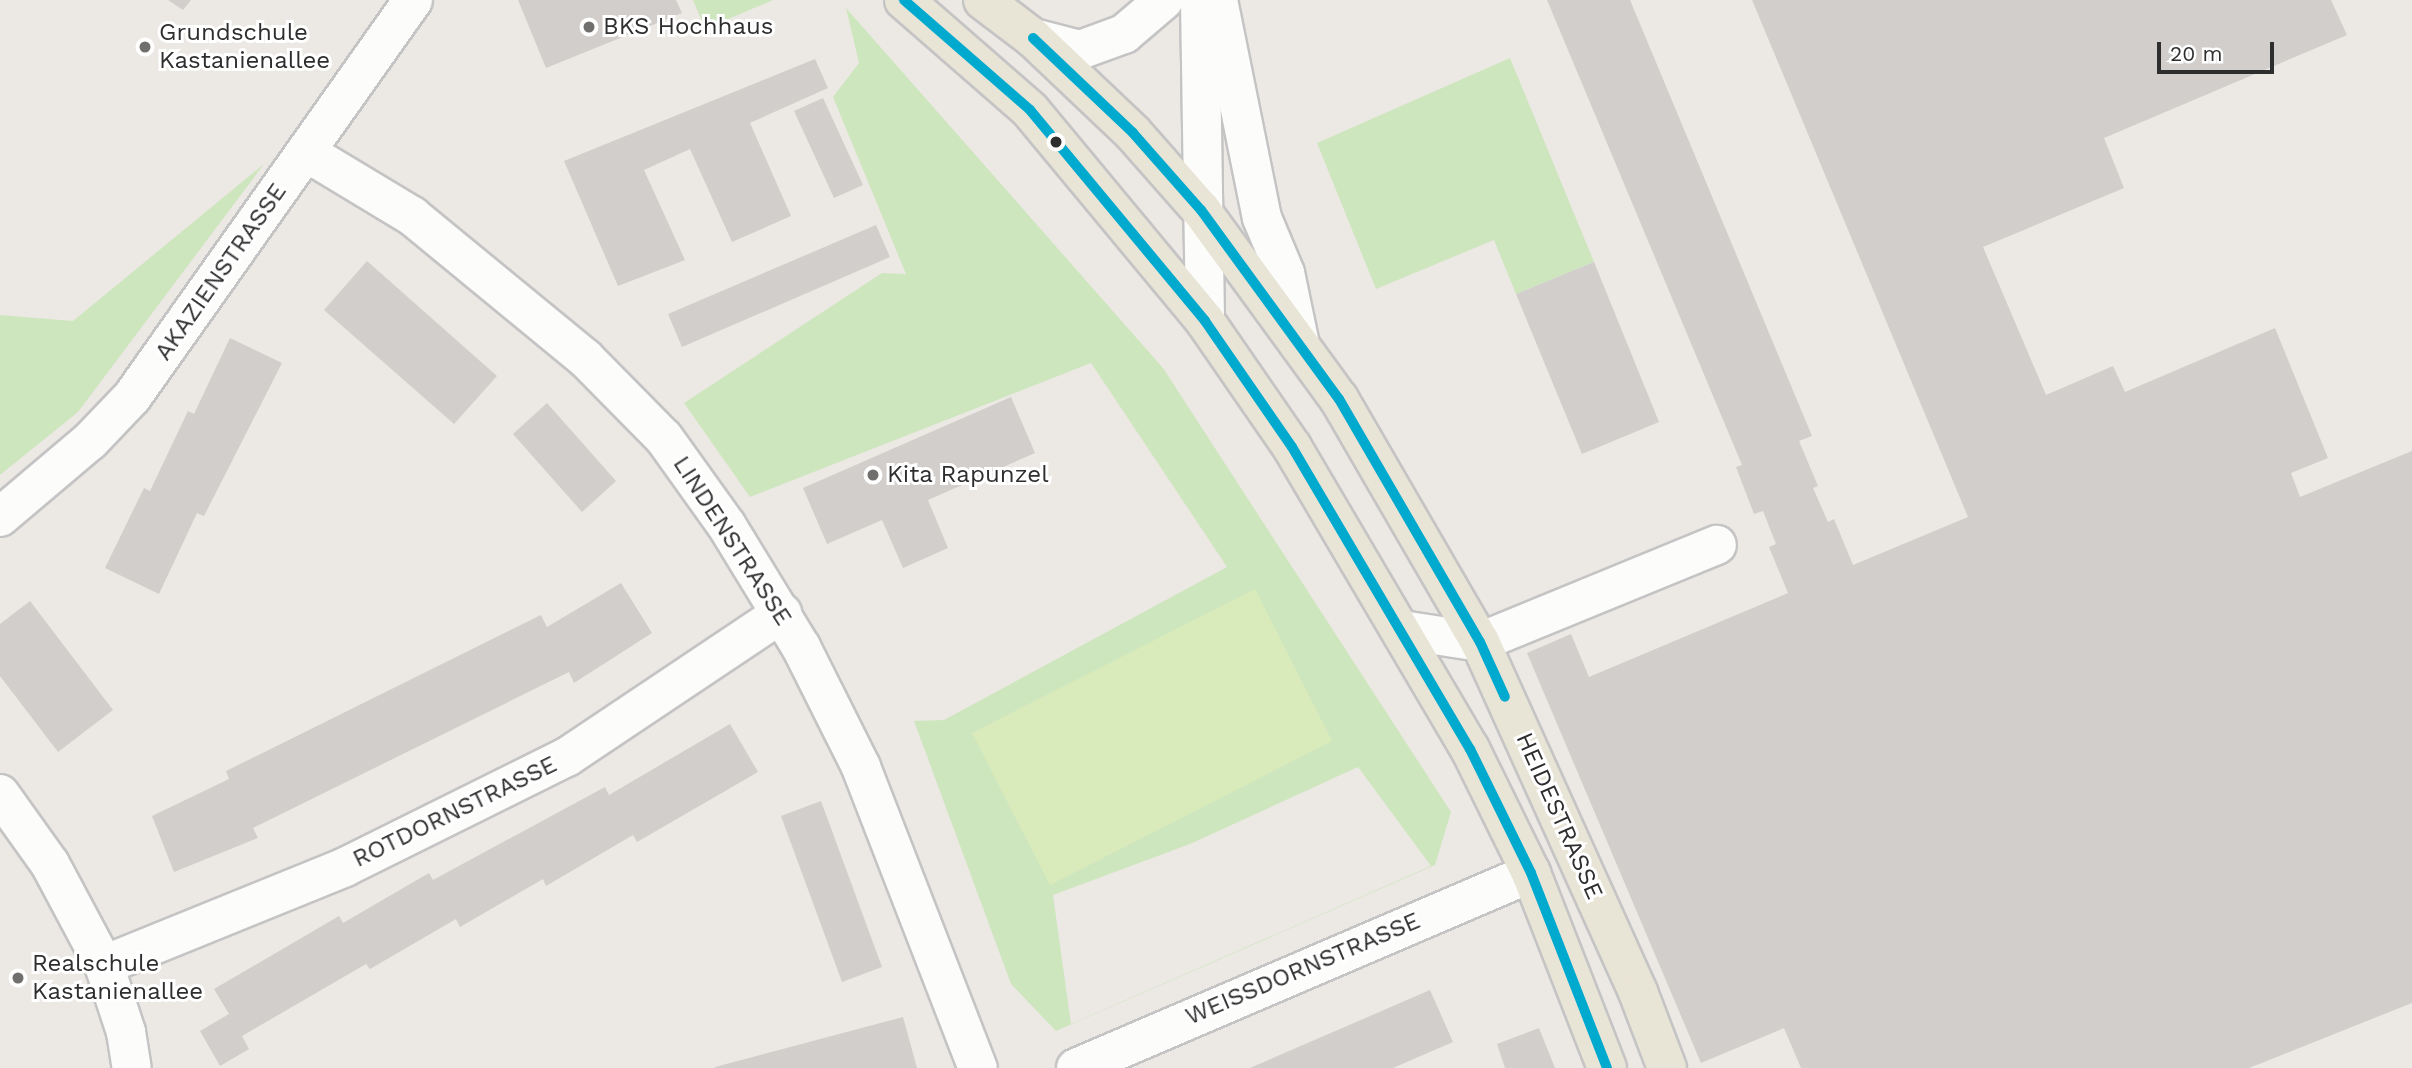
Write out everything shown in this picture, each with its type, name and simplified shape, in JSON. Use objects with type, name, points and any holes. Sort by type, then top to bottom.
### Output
[{"type":"main road","name":"HEIDESTRASSE","points":[[904,0],[1030,110],[1205,321],[1292,447],[1470,749],[1531,873],[1607,1068]]},
{"type":"main road","name":"HEIDESTRASSE","points":[[983,0],[1033,38],[1133,133],[1201,210],[1339,399],[1480,642],[1638,992],[1667,1068]]},
{"type":"street","name":"AKAZIENSTRASSE","points":[[0,517],[90,441],[132,397],[413,0]]},
{"type":"street","points":[[1033,38],[1080,50],[1124,34],[1164,0]]},
{"type":"street","points":[[1200,0],[1201,210],[1205,321]]},
{"type":"street","points":[[1218,0],[1262,218],[1284,273],[1300,345]]},
{"type":"street","name":"LINDENSTRASSE","points":[[306,152],[412,216],[585,358],[664,438],[782,613],[861,767],[978,1068]]},
{"type":"street","points":[[1402,630],[1480,642],[1717,545]]},
{"type":"street","name":"ROTDORNSTRASSE","points":[[104,965],[345,867],[567,757],[782,613]]},
{"type":"street","points":[[0,794],[50,864],[104,965],[126,1032],[132,1068]]},
{"type":"street","name":"WEISSDORNSTRASSE","points":[[1076,1068],[1531,873]]},
{"type":"green space","points":[[693,0],[773,0],[705,29]]},
{"type":"green space","points":[[846,8],[1163,368],[1451,812],[1435,865],[1056,1031],[1011,984],[914,721],[944,720],[1227,567],[1091,363],[750,497],[684,403],[882,273],[906,274],[833,97],[859,63]],"holes":[[[1358,767],[1431,866],[1071,1024],[1053,895],[1190,844]]]},
{"type":"green space","points":[[1510,58],[1594,262],[1516,294],[1494,240],[1376,289],[1317,143]]},
{"type":"green space","points":[[264,164],[78,412],[0,475],[0,315],[73,321]]},
{"type":"green space","points":[[1255,589],[1332,741],[1050,885],[972,733]]},
{"type":"building","points":[[168,0],[191,0],[183,10]]},
{"type":"building","name":"BKS Hochhaus","points":[[518,0],[676,0],[682,13],[546,68]]},
{"type":"building","points":[[1547,0],[1630,0],[1812,436],[1799,441],[1818,486],[1813,488],[1828,522],[1834,519],[1853,565],[1968,517],[1752,0],[2331,0],[2347,35],[2104,138],[2124,188],[1983,247],[2046,395],[2113,366],[2125,392],[2275,328],[2328,458],[2291,473],[2300,497],[2412,451],[2412,1003],[2249,1068],[1801,1068],[1784,1028],[1701,1063],[1527,653],[1571,634],[1589,677],[1788,593],[1769,547],[1776,544],[1763,511],[1754,514],[1736,467],[1742,465]]},
{"type":"building","points":[[815,59],[828,88],[750,123],[791,216],[732,242],[690,149],[644,170],[685,260],[618,286],[564,161]]},
{"type":"building","points":[[823,98],[863,185],[834,198],[794,111]]},
{"type":"building","points":[[876,225],[890,257],[682,347],[668,314]]},
{"type":"building","points":[[367,261],[497,376],[454,424],[324,310]]},
{"type":"building","points":[[1594,262],[1659,422],[1582,454],[1516,294]]},
{"type":"building","points":[[230,338],[282,363],[204,516],[197,513],[159,594],[105,568],[144,488],[150,491],[188,411],[194,414]]},
{"type":"building","points":[[1011,397],[1035,453],[928,500],[948,548],[903,568],[882,520],[827,544],[803,488]]},
{"type":"building","points":[[547,403],[616,481],[582,512],[513,434]]},
{"type":"building","points":[[621,583],[652,633],[574,683],[569,672],[253,828],[258,838],[174,872],[152,816],[229,779],[226,771],[541,615],[547,627]]},
{"type":"building","points":[[30,601],[113,710],[58,752],[0,676],[0,624]]},
{"type":"building","points":[[730,724],[758,772],[637,842],[633,835],[546,886],[543,879],[460,927],[456,919],[370,969],[366,964],[242,1036],[249,1049],[220,1066],[200,1031],[229,1014],[214,989],[339,916],[343,923],[429,873],[433,880],[605,787],[609,795]]},
{"type":"building","points":[[821,801],[882,967],[842,982],[781,816]]},
{"type":"building","points":[[1430,990],[1453,1042],[1393,1068],[1250,1068]]},
{"type":"building","points":[[903,1017],[917,1068],[715,1068],[715,1067]]},
{"type":"building","points":[[1539,1028],[1555,1068],[1505,1068],[1497,1044]]},
{"type":"transit line","points":[[904,0],[1030,110],[1205,321],[1292,447],[1470,749],[1531,873],[1607,1068]]},
{"type":"transit line","points":[[1033,38],[1133,133],[1201,210],[1339,399],[1480,642],[1505,697]]},
{"type":"place","name":"BKS Hochhaus","points":[[589,27]]},
{"type":"place","name":"Grundschule Kastanienallee","points":[[145,47]]},
{"type":"place","name":"Kita Rapunzel","points":[[873,475]]},
{"type":"place","name":"Realschule Kastanienallee","points":[[18,978]]}]
